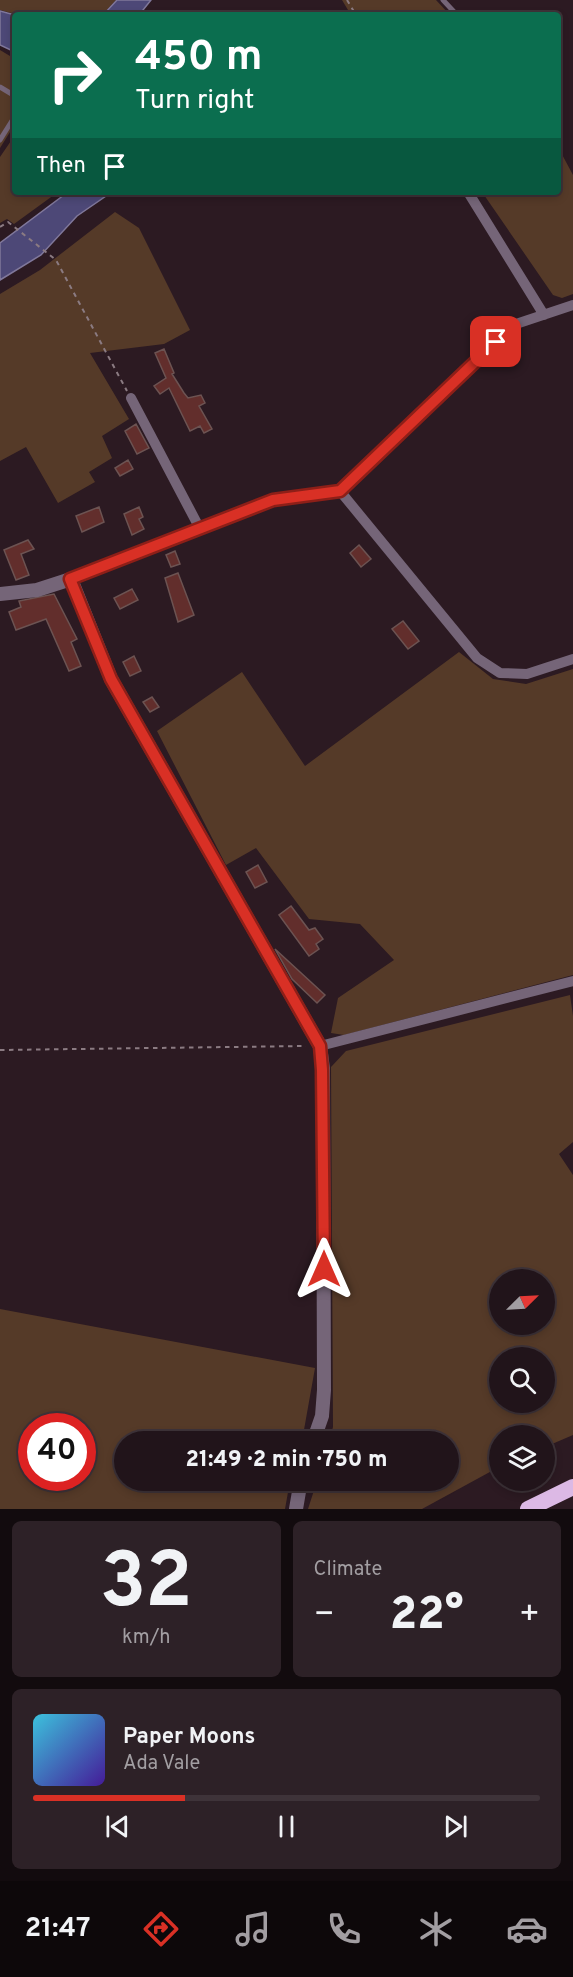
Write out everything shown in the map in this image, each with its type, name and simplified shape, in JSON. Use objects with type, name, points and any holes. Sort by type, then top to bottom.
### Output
[{"type":"highway","points":[[528,1509],[573,1487]]},
{"type":"street","points":[[470,195],[544,315]]},
{"type":"street","points":[[0,594],[37,590],[70,579],[273,500],[340,491],[513,325],[573,305]]},
{"type":"street","points":[[131,398],[199,527]]},
{"type":"street","points":[[340,491],[477,658],[501,673],[527,674],[573,659]]},
{"type":"street","points":[[70,579],[111,679],[320,1046],[325,1347],[322,1416],[317,1431]]},
{"type":"street","points":[[320,1046],[573,981]]},
{"type":"street","points":[[297,1509],[299,1491]]},
{"type":"lane","points":[[443,0],[454,12]]},
{"type":"lane","points":[[0,140],[12,121]]},
{"type":"path","points":[[0,227],[8,222],[56,260],[131,398]]},
{"type":"path","points":[[0,1050],[320,1046]]},
{"type":"shaded area","points":[[0,0],[116,0],[105,12],[12,13],[0,10]]},
{"type":"shaded area","points":[[117,0],[151,0],[141,12],[106,12]]},
{"type":"shaded area","points":[[342,0],[436,0],[447,12],[349,12]]},
{"type":"shaded area","points":[[0,11],[12,14],[12,51],[0,45]]},
{"type":"shaded area","points":[[0,50],[12,57],[12,129],[0,148]]},
{"type":"shaded area","points":[[12,139],[12,195],[54,195],[14,224],[7,219],[0,223],[0,157]]},
{"type":"shaded area","points":[[561,153],[573,175],[573,294],[562,298],[553,295],[484,195],[561,195]]},
{"type":"shaded area","points":[[64,195],[106,195],[77,216],[41,255],[0,280],[0,243]]},
{"type":"shaded area","points":[[115,212],[139,228],[190,330],[164,344],[90,353],[129,419],[102,436],[112,458],[89,472],[95,482],[58,503],[26,447],[0,461],[0,294],[40,270]]},
{"type":"shaded area","points":[[459,652],[493,679],[526,684],[573,669],[573,975],[344,1035],[331,1033],[338,998],[394,960],[360,924],[309,919],[256,848],[226,865],[157,731],[242,672],[305,766]]},
{"type":"shaded area","points":[[570,995],[573,1016],[573,1142],[559,1154],[573,1175],[573,1435],[555,1443],[555,1425],[489,1425],[489,1472],[459,1489],[459,1431],[332,1431],[331,1067],[346,1051]]},
{"type":"shaded area","points":[[0,1309],[315,1368],[304,1431],[114,1431],[114,1491],[288,1491],[285,1509],[0,1509]]},
{"type":"shaded area","points":[[314,1491],[455,1491],[422,1509],[308,1509]]},
{"type":"building","points":[[164,349],[174,373],[172,374],[188,398],[201,395],[205,403],[199,406],[212,429],[204,433],[200,426],[190,431],[169,388],[160,394],[154,386],[166,378],[155,353]]},
{"type":"building","points":[[136,424],[149,448],[137,454],[125,431]]},
{"type":"building","points":[[128,460],[133,469],[120,476],[115,468]]},
{"type":"building","points":[[99,507],[104,522],[82,532],[76,516]]},
{"type":"building","points":[[139,507],[143,517],[139,519],[144,529],[132,535],[124,514]]},
{"type":"building","points":[[28,540],[34,549],[21,554],[29,575],[16,580],[4,550]]},
{"type":"building","points":[[359,545],[371,559],[361,567],[350,553]]},
{"type":"building","points":[[175,551],[180,564],[171,567],[166,555]]},
{"type":"building","points":[[178,573],[194,615],[178,622],[165,578]]},
{"type":"building","points":[[132,589],[138,600],[120,609],[114,598]]},
{"type":"building","points":[[54,594],[77,639],[71,642],[81,666],[69,671],[46,619],[16,630],[9,612],[21,607],[19,601]]},
{"type":"building","points":[[403,621],[419,641],[408,649],[392,629]]},
{"type":"building","points":[[134,656],[141,671],[130,676],[123,662]]},
{"type":"building","points":[[152,697],[159,707],[150,712],[143,702]]},
{"type":"building","points":[[258,865],[267,882],[255,888],[246,872]]},
{"type":"building","points":[[291,906],[309,930],[315,928],[323,939],[316,944],[319,949],[309,956],[279,915]]},
{"type":"building","points":[[275,949],[325,995],[317,1003],[292,979]]},
{"type":"route","points":[[324,1269],[320,1046],[296,1000],[111,679],[70,579],[273,500],[340,491],[496,342]]}]
